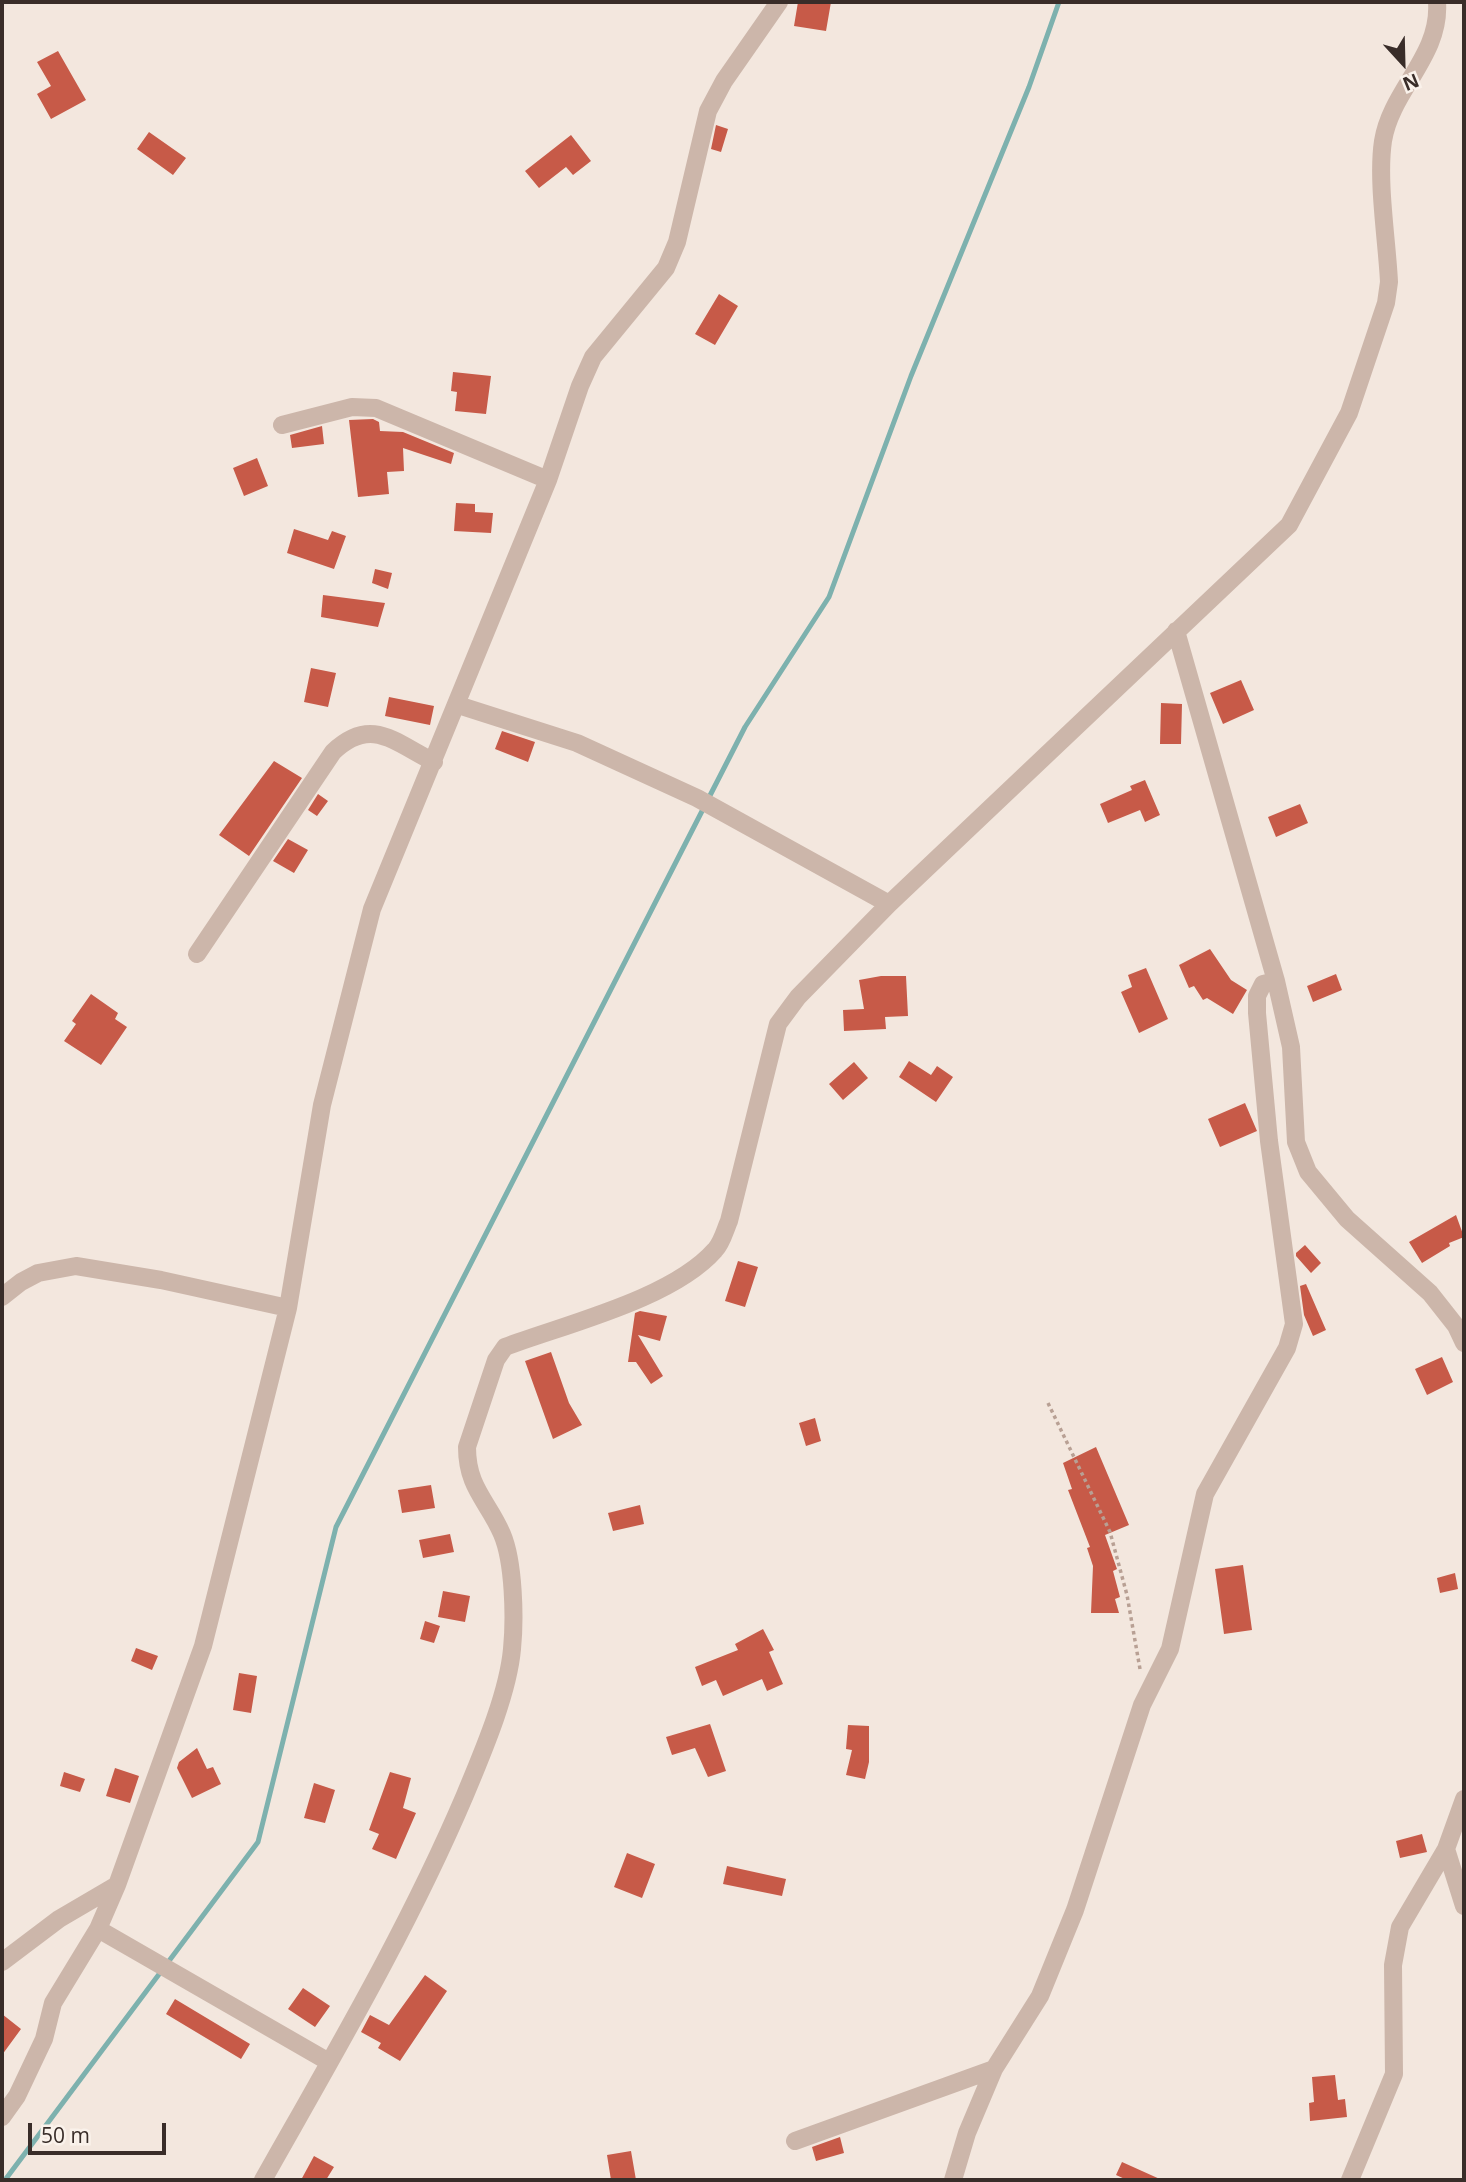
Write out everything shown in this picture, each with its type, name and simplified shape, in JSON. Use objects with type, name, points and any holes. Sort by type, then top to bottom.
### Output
[{"type":"street","points":[[2,2117],[17,2096],[44,2039],[53,2003],[97,1929],[117,1885],[203,1646],[288,1308],[322,1105],[372,909],[458,705],[548,480],[593,356],[666,268],[677,242],[708,111],[724,82],[779,2]]},
{"type":"street","points":[[263,2180],[430,1879],[489,1740],[512,1650],[511,1572],[502,1533],[479,1498],[467,1460],[470,1435],[496,1360],[505,1347],[607,1313],[690,1272],[717,1249],[729,1221],[778,1024],[798,997],[889,904],[1289,525],[1349,412],[1388,292],[1383,141],[1392,109],[1429,49],[1437,2]]},
{"type":"street","points":[[282,425],[352,407],[376,408],[548,480]]},
{"type":"street","points":[[1176,631],[1276,981],[1290,1047],[1296,1142],[1308,1172],[1347,1219],[1430,1293],[1460,1324],[1464,1343]]},
{"type":"street","points":[[458,705],[577,743],[685,792],[889,904]]},
{"type":"street","points":[[197,954],[332,752],[348,738],[362,733],[376,733],[434,761]]},
{"type":"street","points":[[953,2180],[967,2133],[994,2069],[1040,1996],[1075,1910],[1145,1699],[1170,1649],[1205,1494],[1287,1348],[1294,1324],[1269,1141],[1257,1013],[1257,996],[1263,984],[1276,981]]},
{"type":"street","points":[[2,1297],[38,1273],[76,1266],[161,1280],[288,1308]]},
{"type":"street","points":[[1350,2180],[1395,2074],[1393,1965],[1400,1927],[1446,1849],[1464,1799]]},
{"type":"street","points":[[1446,1849],[1464,1906]]},
{"type":"street","points":[[2,1962],[59,1919],[117,1885]]},
{"type":"street","points":[[97,1929],[330,2062]]},
{"type":"street","points":[[795,2141],[994,2069]]},
{"type":"path","points":[[1048,1403],[1110,1532],[1127,1595],[1145,1699]]},
{"type":"building","points":[[798,2],[831,2],[826,31],[794,26]]},
{"type":"building","points":[[58,51],[86,100],[51,119],[37,94],[51,86],[37,62]]},
{"type":"building","points":[[716,125],[728,129],[721,152],[711,149]]},
{"type":"building","points":[[149,132],[186,158],[173,175],[137,149]]},
{"type":"building","points":[[571,135],[591,161],[573,175],[566,167],[539,188],[525,171]]},
{"type":"building","points":[[719,294],[738,306],[715,345],[695,334]]},
{"type":"building","points":[[453,372],[491,376],[486,414],[455,411],[457,392],[451,391]]},
{"type":"building","points":[[373,419],[379,422],[380,431],[403,432],[454,453],[451,464],[403,448],[404,471],[387,472],[389,494],[358,497],[349,420]]},
{"type":"building","points":[[322,426],[324,444],[292,448],[290,435]]},
{"type":"building","points":[[257,458],[268,486],[244,496],[233,468]]},
{"type":"building","points":[[456,503],[475,504],[475,512],[493,513],[491,533],[454,531]]},
{"type":"building","points":[[294,529],[328,540],[332,531],[346,536],[334,569],[287,553]]},
{"type":"building","points":[[375,569],[392,573],[388,589],[372,583]]},
{"type":"building","points":[[323,595],[385,603],[378,627],[321,617]]},
{"type":"building","points":[[311,668],[336,673],[328,707],[304,702]]},
{"type":"building","points":[[1241,680],[1254,710],[1223,724],[1210,693]]},
{"type":"building","points":[[389,697],[434,706],[430,725],[385,716]]},
{"type":"building","points":[[1161,703],[1182,704],[1181,744],[1160,744]]},
{"type":"building","points":[[502,731],[535,742],[528,762],[495,749]]},
{"type":"building","points":[[274,761],[302,778],[249,856],[219,835]]},
{"type":"building","points":[[1145,780],[1160,815],[1145,822],[1140,810],[1108,823],[1100,804],[1132,790],[1130,786]]},
{"type":"building","points":[[318,794],[328,801],[317,816],[308,810]]},
{"type":"building","points":[[1300,804],[1308,823],[1276,837],[1268,817]]},
{"type":"building","points":[[288,839],[308,850],[294,873],[273,861]]},
{"type":"building","points":[[1210,949],[1231,980],[1247,990],[1233,1014],[1207,998],[1203,1000],[1194,986],[1189,988],[1179,965]]},
{"type":"building","points":[[1146,968],[1168,1019],[1139,1033],[1121,992],[1132,987],[1128,975]]},
{"type":"building","points":[[1336,974],[1342,990],[1313,1002],[1307,986]]},
{"type":"building","points":[[881,976],[906,976],[908,1016],[885,1017],[886,1029],[844,1031],[843,1010],[864,1009],[859,980]]},
{"type":"building","points":[[91,994],[118,1013],[115,1019],[127,1027],[101,1065],[64,1041],[76,1024],[72,1021]]},
{"type":"building","points":[[909,1061],[931,1075],[937,1066],[953,1077],[936,1102],[899,1077]]},
{"type":"building","points":[[854,1062],[868,1078],[843,1100],[829,1084]]},
{"type":"building","points":[[1245,1103],[1257,1131],[1220,1147],[1208,1119]]},
{"type":"building","points":[[1456,1215],[1464,1237],[1449,1243],[1450,1246],[1422,1263],[1409,1242]]},
{"type":"building","points":[[1305,1245],[1321,1263],[1311,1273],[1296,1256]]},
{"type":"building","points":[[738,1261],[758,1267],[745,1307],[725,1301]]},
{"type":"building","points":[[1306,1284],[1326,1330],[1313,1336],[1304,1315],[1300,1286]]},
{"type":"building","points":[[640,1311],[667,1316],[660,1341],[638,1335],[663,1376],[651,1384],[636,1362],[628,1362],[635,1313]]},
{"type":"building","points":[[551,1352],[569,1403],[582,1425],[553,1439],[525,1361]]},
{"type":"building","points":[[1442,1357],[1453,1382],[1427,1395],[1415,1369]]},
{"type":"building","points":[[815,1418],[821,1441],[806,1446],[799,1423]]},
{"type":"building","points":[[1096,1447],[1129,1525],[1105,1535],[1117,1569],[1113,1571],[1120,1597],[1115,1599],[1119,1613],[1091,1613],[1093,1566],[1087,1548],[1090,1547],[1068,1490],[1072,1489],[1063,1463]]},
{"type":"building","points":[[431,1485],[435,1508],[402,1513],[398,1490]]},
{"type":"building","points":[[640,1505],[644,1524],[613,1531],[608,1513]]},
{"type":"building","points":[[450,1534],[454,1552],[423,1558],[419,1540]]},
{"type":"building","points":[[1243,1565],[1252,1630],[1224,1634],[1215,1569]]},
{"type":"building","points":[[1455,1573],[1458,1589],[1440,1593],[1437,1578]]},
{"type":"building","points":[[443,1591],[470,1596],[465,1622],[438,1617]]},
{"type":"building","points":[[425,1621],[440,1626],[434,1643],[420,1639]]},
{"type":"building","points":[[763,1629],[774,1650],[769,1652],[783,1684],[767,1691],[762,1679],[723,1696],[716,1680],[702,1686],[695,1667],[738,1650],[735,1644]]},
{"type":"building","points":[[136,1648],[158,1656],[152,1670],[131,1661]]},
{"type":"building","points":[[239,1673],[257,1676],[251,1713],[233,1710]]},
{"type":"building","points":[[710,1724],[726,1771],[708,1777],[695,1748],[672,1755],[666,1737]]},
{"type":"building","points":[[848,1725],[869,1726],[869,1762],[865,1779],[846,1775],[852,1750],[846,1749]]},
{"type":"building","points":[[197,1748],[207,1769],[213,1767],[221,1784],[192,1798],[177,1768],[179,1762]]},
{"type":"building","points":[[115,1768],[139,1776],[130,1803],[106,1796]]},
{"type":"building","points":[[64,1772],[85,1779],[80,1792],[60,1786]]},
{"type":"building","points":[[390,1772],[411,1778],[403,1808],[416,1813],[396,1859],[372,1849],[379,1834],[369,1830]]},
{"type":"building","points":[[314,1783],[335,1790],[325,1823],[304,1818]]},
{"type":"building","points":[[1422,1834],[1427,1852],[1400,1858],[1396,1841]]},
{"type":"building","points":[[627,1853],[655,1864],[642,1898],[614,1887]]},
{"type":"building","points":[[727,1866],[786,1879],[782,1896],[723,1884]]},
{"type":"building","points":[[425,1975],[447,1991],[400,2061],[378,2048],[381,2043],[361,2032],[370,2015],[389,2025]]},
{"type":"building","points":[[303,1988],[330,2006],[315,2027],[288,2009]]},
{"type":"building","points":[[175,1999],[250,2044],[241,2059],[166,2014]]},
{"type":"building","points":[[2,2014],[21,2029],[2,2055]]},
{"type":"building","points":[[1335,2075],[1338,2100],[1345,2099],[1347,2117],[1310,2121],[1309,2103],[1314,2102],[1312,2077]]},
{"type":"building","points":[[840,2137],[844,2153],[816,2161],[812,2147]]},
{"type":"building","points":[[631,2151],[636,2180],[611,2180],[607,2155]]},
{"type":"building","points":[[314,2156],[334,2167],[326,2180],[301,2180]]},
{"type":"building","points":[[1122,2162],[1162,2180],[1127,2180],[1116,2175]]},
{"type":"waterway","points":[[5,2180],[258,1842],[336,1527],[745,727],[829,597],[911,376],[1029,87],[1059,2]]}]
